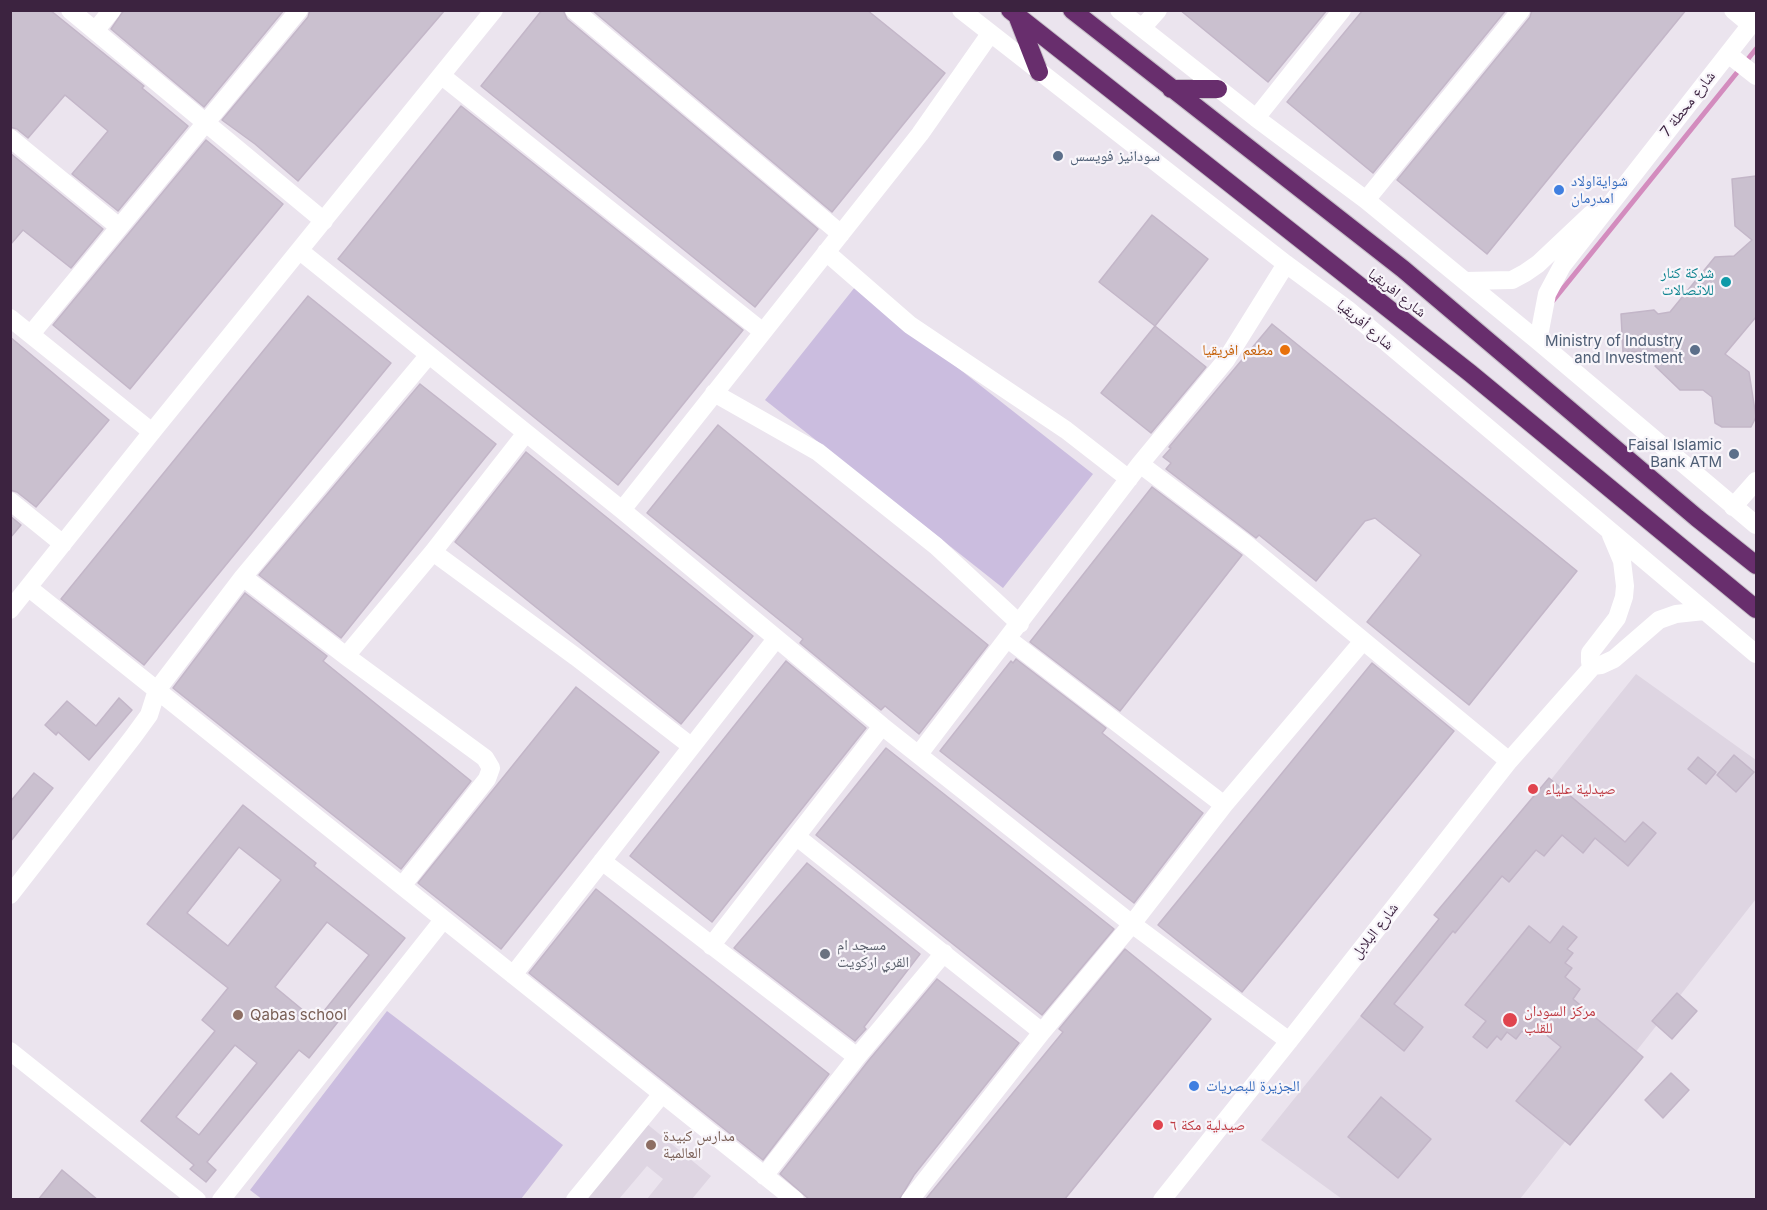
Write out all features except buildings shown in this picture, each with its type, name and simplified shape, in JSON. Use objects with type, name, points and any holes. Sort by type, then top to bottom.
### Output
[{"type":"highway","name":"شارع افريقيا","points":[[1072,10],[1403,269],[1697,518],[1756,565]]},
{"type":"highway","name":"شارع افريقيا","points":[[1014,13],[1470,373],[1756,609]]},
{"type":"highway","points":[[1014,13],[1039,72]]},
{"type":"highway","points":[[1171,89],[1218,89]]},
{"type":"street","points":[[70,10],[324,221]]},
{"type":"street","points":[[95,31],[112,10]]},
{"type":"street","points":[[31,334],[299,10]]},
{"type":"street","points":[[10,610],[494,10]]},
{"type":"street","points":[[574,10],[841,234]]},
{"type":"street","name":"شارع أفريقيا","points":[[961,10],[1347,309],[1756,654]]},
{"type":"street","points":[[1119,10],[1218,89],[1366,200],[1756,525]]},
{"type":"street","points":[[1142,28],[1158,10]]},
{"type":"street","points":[[1256,118],[1342,10]]},
{"type":"street","points":[[1366,200],[1521,10]]},
{"type":"street","points":[[1733,10],[1754,22]]},
{"type":"street","name":"شارع محطة 7","points":[[1620,190],[1754,22]]},
{"type":"street","points":[[622,510],[920,134],[990,34]]},
{"type":"street","points":[[1728,54],[1756,76]]},
{"type":"street","points":[[442,76],[763,332]]},
{"type":"street","points":[[10,138],[119,227]]},
{"type":"street","points":[[1465,281],[1512,279],[1525,273],[1620,190]]},
{"type":"street","points":[[1538,341],[1550,286],[1562,266],[1602,217],[1620,190]]},
{"type":"street","points":[[300,251],[622,510],[882,726],[1132,924],[1289,1041]]},
{"type":"street","points":[[826,252],[910,325],[1066,430],[1246,544],[1509,761]]},
{"type":"street","points":[[919,754],[1135,472],[1226,360],[1286,264]]},
{"type":"street","points":[[10,318],[152,432]]},
{"type":"street","points":[[10,895],[149,715],[157,690],[243,577],[428,356]]},
{"type":"street","points":[[714,393],[818,452],[936,546],[1020,624]]},
{"type":"street","points":[[346,656],[526,433]]},
{"type":"street","points":[[1733,507],[1756,481]]},
{"type":"street","points":[[10,501],[63,544]]},
{"type":"street","name":"شارع البلابل","points":[[1593,666],[1590,662],[1590,653],[1617,618],[1625,586],[1619,550],[1606,529]]},
{"type":"street","points":[[432,552],[576,657],[691,746]]},
{"type":"street","points":[[243,577],[485,758],[491,768],[487,779],[402,886]]},
{"type":"street","points":[[29,588],[789,1198]]},
{"type":"street","name":"شارع البلابل","points":[[1162,1200],[1509,761],[1593,666],[1601,665],[1614,658],[1659,620],[1676,614],[1704,611]]},
{"type":"street","points":[[513,975],[776,639]]},
{"type":"street","points":[[1008,639],[1224,805]]},
{"type":"street","points":[[910,1200],[1042,1032],[1132,924],[1224,805],[1363,641]]},
{"type":"street","points":[[711,946],[882,726]]},
{"type":"street","points":[[797,837],[1042,1032]]},
{"type":"street","points":[[602,861],[857,1057]]},
{"type":"street","points":[[221,1200],[443,920]]},
{"type":"street","points":[[764,1176],[857,1057],[944,952]]},
{"type":"street","points":[[10,1051],[188,1197]]},
{"type":"street","points":[[575,1200],[662,1094]]},
{"type":"shaded area","points":[[855,287],[1093,474],[1003,588],[765,400]]},
{"type":"shaded area","name":"مركز السودان للقلب","points":[[1636,674],[1756,760],[1756,899],[1520,1199],[1342,1199],[1261,1140]]},
{"type":"shaded area","points":[[387,1011],[563,1145],[521,1199],[263,1200],[250,1190]]},
{"type":"shaded area","name":"مدارس كبيدة العالمية","points":[[647,1124],[711,1176],[692,1199],[647,1199],[663,1179],[647,1166],[619,1199],[585,1200]]},
{"type":"waterway","points":[[1552,302],[1756,49]]},
{"type":"place","name":"سودانيز فويسس","points":[[1058,156]]},
{"type":"place","name":"شوايةاولاد امدرمان","points":[[1559,190]]},
{"type":"place","name":"شركة كنار للاتصالات","points":[[1726,282]]},
{"type":"place","name":"مطعم افريقيا","points":[[1285,350]]},
{"type":"place","name":"Ministry of Industry and Investment","points":[[1695,350]]},
{"type":"place","name":"Faisal Islamic Bank ATM","points":[[1734,454]]},
{"type":"place","name":"صيدلية علياء","points":[[1533,789]]},
{"type":"place","name":"مسجد ام القري اركويت","points":[[825,954]]},
{"type":"place","name":"Qabas school","points":[[238,1015]]},
{"type":"place","name":"مركز السودان للقلب","points":[[1510,1020]]},
{"type":"place","name":"الجزيرة للبصريات","points":[[1194,1086]]},
{"type":"place","name":"صيدلية مكة ٦","points":[[1158,1125]]},
{"type":"place","name":"مدارس كبيدة العالمية","points":[[651,1145]]}]
